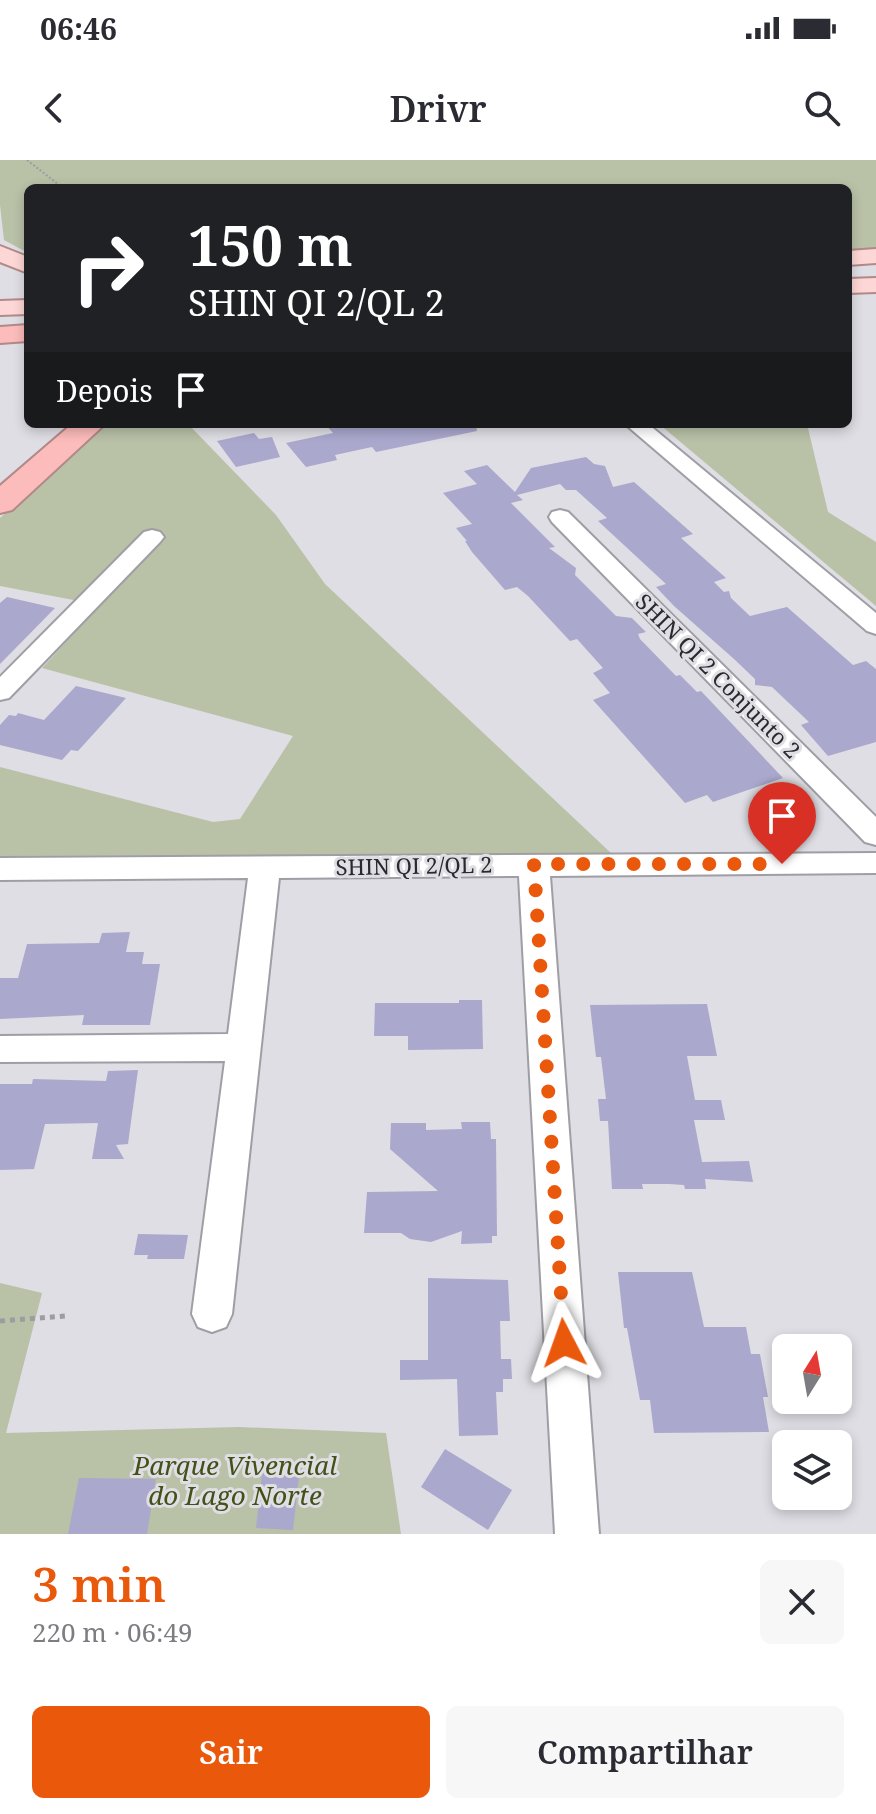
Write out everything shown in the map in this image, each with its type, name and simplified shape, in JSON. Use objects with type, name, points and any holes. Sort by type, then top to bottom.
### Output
[{"type":"highway","points":[[0,335],[24,332]]},
{"type":"highway","points":[[0,503],[85,428]]},
{"type":"main road","points":[[0,253],[24,264]]},
{"type":"main road","points":[[852,285],[876,282]]},
{"type":"main road","points":[[0,308],[24,307]]},
{"type":"main road","points":[[0,328],[24,331]]},
{"type":"street","points":[[640,428],[876,626]]},
{"type":"street","name":"SHIN QI 2 Conjunto 2","points":[[560,517],[876,835]]},
{"type":"street","points":[[0,692],[152,537]]},
{"type":"street","name":"SHIN QI 2/QL 2","points":[[0,869],[876,863]]},
{"type":"street","points":[[534,864],[577,1534]]},
{"type":"street","points":[[212,1314],[265,867]]},
{"type":"street","points":[[0,1049],[244,1047]]},
{"type":"path","points":[[27,160],[58,184]]},
{"type":"path","points":[[0,1321],[66,1316]]},
{"type":"green space","points":[[0,160],[876,160],[876,255],[852,257],[852,184],[24,184],[24,251],[4,240]]},
{"type":"green space","points":[[101,428],[192,428],[276,515],[325,584],[612,854],[0,856],[0,767],[213,822],[240,819],[293,736],[42,668],[100,605],[0,586],[0,518]]},
{"type":"green space","points":[[664,428],[808,428],[828,512],[876,542],[876,606]]},
{"type":"green space","name":"Parque Vivencial do Lago Norte","points":[[0,1283],[42,1293],[6,1433],[239,1427],[386,1433],[401,1534],[0,1534]]},
{"type":"building","points":[[329,428],[477,428],[477,431],[376,452],[372,447],[335,455],[337,460],[306,467],[286,443],[333,433]]},
{"type":"building","points":[[254,433],[259,439],[272,437],[280,457],[236,467],[217,441]]},
{"type":"building","points":[[586,457],[594,464],[605,466],[613,487],[634,482],[693,534],[681,538],[726,578],[714,582],[724,592],[729,591],[731,598],[750,616],[787,607],[853,665],[866,661],[876,669],[876,742],[828,756],[801,725],[809,722],[772,687],[755,685],[755,679],[674,606],[656,587],[666,584],[598,521],[607,518],[576,490],[566,490],[560,484],[517,495],[523,500],[511,503],[555,547],[549,548],[576,568],[575,575],[616,616],[632,618],[646,632],[638,634],[640,639],[676,676],[680,675],[697,692],[701,691],[783,778],[713,802],[707,795],[685,803],[593,700],[610,693],[593,673],[603,668],[577,639],[570,641],[517,587],[505,590],[456,528],[472,524],[443,493],[477,484],[464,471],[487,465],[515,492],[531,468]]},
{"type":"building","points":[[7,597],[55,608],[0,664],[0,603]]},
{"type":"building","points":[[76,686],[126,698],[78,751],[71,750],[62,760],[0,745],[0,725],[9,715],[16,716],[18,713],[44,720]]},
{"type":"building","points":[[130,932],[126,952],[144,952],[142,964],[160,964],[150,1025],[82,1025],[84,1015],[0,1019],[0,978],[18,978],[27,944],[99,943],[102,933]]},
{"type":"building","points":[[459,1000],[482,1000],[483,1049],[408,1050],[408,1036],[374,1036],[375,1003],[459,1003]]},
{"type":"building","points":[[707,1004],[717,1056],[687,1056],[695,1100],[721,1100],[725,1120],[694,1120],[702,1162],[749,1161],[753,1182],[705,1179],[706,1189],[642,1184],[643,1189],[612,1189],[608,1121],[600,1121],[598,1099],[606,1099],[601,1057],[596,1057],[590,1005]]},
{"type":"building","points":[[138,1070],[128,1144],[116,1145],[124,1159],[92,1159],[98,1123],[45,1124],[34,1169],[0,1170],[0,1084],[32,1084],[33,1079],[106,1081],[108,1071]]},
{"type":"building","points":[[461,1122],[490,1122],[491,1139],[496,1139],[497,1236],[492,1236],[492,1243],[461,1244],[462,1231],[431,1242],[410,1239],[401,1233],[364,1233],[367,1192],[438,1191],[390,1149],[391,1123],[426,1123],[426,1130],[462,1129]]},
{"type":"building","points":[[138,1234],[188,1235],[184,1259],[147,1259],[148,1255],[134,1255]]},
{"type":"building","points":[[618,1272],[692,1272],[704,1327],[746,1327],[751,1354],[760,1354],[768,1397],[763,1397],[769,1432],[654,1433],[650,1400],[640,1400],[627,1328],[624,1328]]},
{"type":"building","points":[[428,1278],[508,1280],[510,1321],[500,1321],[501,1359],[511,1359],[512,1379],[503,1379],[503,1392],[496,1392],[498,1435],[459,1436],[457,1379],[400,1380],[400,1360],[428,1360]]},
{"type":"building","points":[[445,1449],[512,1490],[488,1530],[421,1487]]},
{"type":"building","points":[[263,1465],[300,1466],[293,1530],[256,1528]]},
{"type":"building","points":[[79,1478],[156,1479],[147,1534],[68,1534]]},
{"type":"route","points":[[564,1343],[534,864],[782,864]]}]
